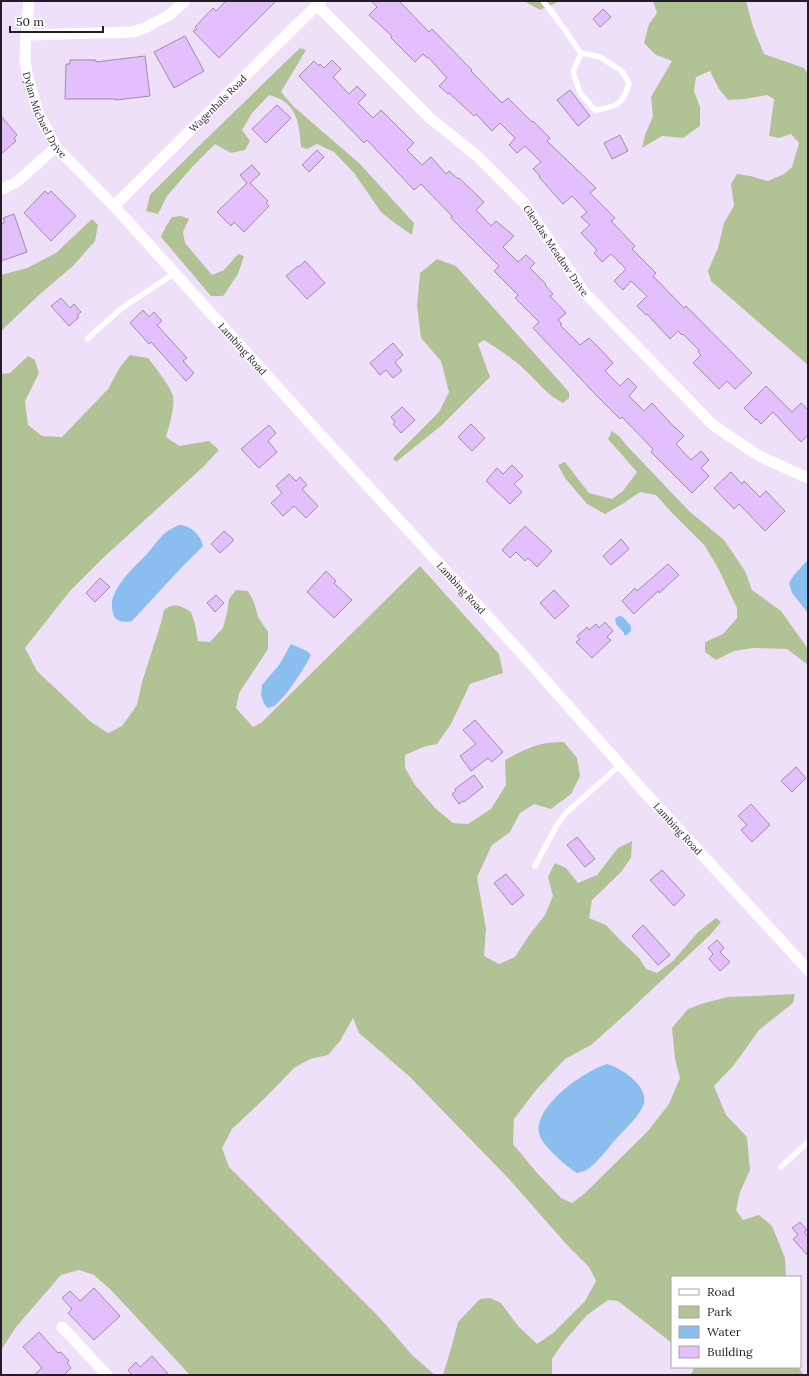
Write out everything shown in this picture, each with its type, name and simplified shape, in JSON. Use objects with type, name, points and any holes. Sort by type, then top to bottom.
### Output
[{"type":"street","name":"Dylan Michael Drive","points":[[29,1],[25,59],[27,74],[38,112],[56,147],[114,206]]},
{"type":"street","points":[[26,35],[133,32],[147,27],[169,15],[185,1]]},
{"type":"street","name":"Wagenhals Road","points":[[114,206],[319,3]]},
{"type":"street","name":"Glendas Meadow Drive","points":[[319,3],[430,118],[477,156],[524,204],[584,292],[714,425],[759,456],[808,478]]},
{"type":"street","points":[[1,190],[18,181],[56,147]]},
{"type":"street","name":"Lambing Road","points":[[114,206],[504,634],[620,765],[808,970]]},
{"type":"street","points":[[62,1327],[107,1375]]},
{"type":"lane","points":[[543,1],[581,53],[600,57],[622,71],[629,83],[625,96],[613,108],[595,110],[580,93],[573,72],[581,53]]},
{"type":"lane","points":[[87,339],[122,308],[175,273]]},
{"type":"lane","points":[[536,866],[557,825],[566,813],[620,765]]},
{"type":"lane","points":[[781,1167],[808,1142]]},
{"type":"green space","points":[[524,1],[560,1],[540,10]]},
{"type":"green space","points":[[653,1],[746,1],[753,27],[764,54],[804,68],[808,74],[808,365],[711,281],[708,271],[718,248],[724,223],[734,206],[731,184],[737,174],[768,181],[784,174],[792,167],[799,143],[791,134],[779,138],[769,136],[774,99],[767,95],[728,100],[719,89],[710,71],[696,77],[694,91],[700,107],[700,126],[683,138],[662,136],[642,148],[645,135],[653,116],[651,97],[672,61],[656,55],[644,43],[649,24],[657,13]]},
{"type":"green space","points":[[300,48],[306,50],[281,92],[293,106],[359,163],[414,223],[412,235],[381,212],[354,173],[334,152],[317,144],[307,149],[301,147],[299,129],[295,114],[286,103],[269,95],[252,113],[242,130],[250,141],[245,150],[231,153],[215,144],[193,166],[167,196],[158,214],[146,211],[150,195]]},
{"type":"green space","points":[[181,216],[189,219],[183,232],[185,243],[212,275],[224,270],[238,254],[244,256],[238,274],[223,296],[211,296],[161,237],[172,217]]},
{"type":"green space","points":[[92,219],[98,225],[95,241],[73,266],[40,294],[1,331],[1,275],[27,268],[56,253]]},
{"type":"green space","points":[[437,259],[456,266],[569,392],[569,398],[563,403],[558,400],[548,393],[516,362],[484,340],[478,344],[490,377],[442,425],[396,462],[393,458],[439,412],[449,392],[441,361],[421,338],[417,306],[420,273]]},
{"type":"green space","points":[[130,355],[148,358],[169,387],[173,396],[173,406],[166,437],[179,446],[209,441],[219,450],[203,467],[103,558],[70,591],[25,648],[37,671],[91,722],[108,733],[122,726],[137,705],[142,682],[164,610],[171,606],[178,606],[191,612],[198,641],[210,642],[223,628],[229,599],[236,590],[248,591],[254,602],[258,617],[268,632],[268,649],[239,693],[236,708],[253,727],[261,723],[420,566],[499,654],[503,673],[470,684],[451,724],[437,744],[426,746],[405,755],[405,768],[415,785],[436,809],[453,823],[468,824],[491,809],[506,785],[505,760],[527,749],[547,743],[564,742],[577,758],[580,776],[571,794],[551,809],[534,804],[520,813],[510,832],[492,845],[477,877],[486,929],[484,956],[499,964],[515,957],[545,915],[553,896],[548,877],[555,863],[566,868],[578,883],[597,875],[618,848],[632,841],[631,858],[621,872],[592,900],[589,918],[606,925],[639,958],[646,969],[657,973],[673,961],[698,932],[716,918],[721,922],[710,935],[591,1045],[565,1059],[536,1090],[514,1119],[513,1144],[537,1173],[561,1198],[572,1203],[584,1194],[648,1131],[669,1104],[680,1078],[675,1059],[672,1028],[688,1009],[728,997],[795,994],[793,1003],[759,1030],[734,1065],[714,1086],[726,1115],[747,1137],[750,1170],[740,1192],[736,1210],[743,1220],[759,1215],[772,1226],[785,1258],[786,1276],[671,1276],[671,1342],[618,1301],[608,1300],[587,1315],[562,1344],[552,1359],[552,1375],[443,1375],[458,1322],[480,1299],[490,1298],[501,1303],[518,1326],[537,1344],[553,1333],[585,1301],[596,1281],[589,1267],[567,1245],[509,1179],[410,1077],[359,1033],[353,1018],[340,1041],[328,1055],[310,1059],[294,1068],[232,1129],[222,1148],[229,1167],[379,1317],[413,1356],[435,1375],[190,1375],[111,1290],[94,1275],[79,1270],[61,1275],[16,1327],[1,1350],[1,374],[10,373],[28,356],[35,360],[39,373],[25,401],[28,425],[42,436],[62,437],[108,389],[120,367]]},
{"type":"green space","points":[[612,431],[619,436],[689,511],[724,540],[745,571],[752,590],[781,611],[808,649],[808,665],[787,649],[753,648],[734,651],[716,660],[705,652],[705,642],[723,634],[737,618],[737,608],[718,568],[705,546],[656,495],[640,492],[605,514],[587,504],[565,478],[558,465],[565,462],[589,493],[612,499],[623,491],[637,472],[608,439]]},
{"type":"green space","points":[[694,1368],[799,1368],[804,1375],[691,1375]]},
{"type":"water","points":[[179,525],[183,525],[194,531],[200,538],[203,546],[132,621],[123,622],[118,620],[114,616],[112,603],[113,597],[119,586],[162,535]]},
{"type":"water","points":[[808,560],[808,613],[792,593],[789,583],[794,575]]},
{"type":"water","points":[[619,616],[623,617],[631,626],[631,631],[627,635],[624,635],[616,624],[615,619]]},
{"type":"water","points":[[291,644],[307,651],[311,655],[305,667],[289,690],[278,703],[268,708],[264,704],[261,695],[262,685],[279,665]]},
{"type":"water","points":[[607,1064],[626,1073],[638,1084],[644,1096],[644,1103],[636,1117],[599,1159],[588,1169],[577,1173],[561,1161],[544,1143],[539,1133],[540,1123],[544,1112],[562,1091],[586,1074]]},
{"type":"building","points":[[226,1],[276,1],[219,58],[193,31],[197,29],[195,27],[213,8],[216,11]]},
{"type":"building","points":[[371,1],[399,1],[429,32],[432,29],[502,103],[508,98],[532,122],[533,121],[550,138],[547,141],[596,188],[590,193],[615,218],[611,221],[635,246],[632,249],[656,273],[653,276],[684,308],[686,306],[752,373],[735,389],[727,381],[719,389],[693,363],[701,355],[698,352],[699,350],[678,331],[670,339],[647,314],[646,315],[637,306],[647,296],[631,281],[623,290],[614,281],[626,269],[611,254],[602,262],[594,253],[597,250],[581,233],[590,225],[581,217],[587,212],[572,196],[563,204],[533,169],[541,162],[525,146],[517,153],[509,145],[515,138],[500,123],[492,131],[476,114],[474,116],[439,86],[447,78],[428,57],[427,58],[423,54],[415,62],[391,38],[392,36],[369,15],[377,7]]},
{"type":"building","points":[[603,9],[611,17],[600,27],[593,19]]},
{"type":"building","points":[[185,36],[204,71],[174,88],[154,52]]},
{"type":"building","points":[[145,56],[150,96],[116,100],[65,99],[66,64],[70,64],[70,60],[96,60],[96,62]]},
{"type":"building","points":[[332,60],[341,69],[333,77],[349,94],[357,86],[366,95],[358,103],[373,118],[381,110],[414,143],[407,150],[422,165],[431,157],[446,174],[449,171],[458,179],[459,178],[484,202],[476,210],[491,226],[496,221],[514,236],[503,247],[518,262],[526,255],[535,263],[530,268],[546,284],[545,285],[553,294],[550,296],[566,313],[558,320],[562,324],[560,325],[580,345],[589,338],[604,353],[613,363],[605,371],[620,386],[628,378],[637,387],[629,396],[644,411],[652,403],[684,436],[676,444],[691,460],[701,451],[709,460],[701,468],[709,476],[692,493],[651,452],[653,449],[622,417],[620,419],[595,394],[533,328],[539,322],[515,298],[518,295],[494,271],[499,266],[451,218],[452,216],[421,184],[414,190],[367,140],[364,143],[299,76],[314,61],[319,66],[320,64],[324,68]]},
{"type":"building","points":[[570,90],[590,116],[578,126],[557,100]]},
{"type":"building","points":[[277,105],[291,118],[266,143],[252,129]]},
{"type":"building","points":[[1,116],[17,135],[14,138],[16,141],[1,154]]},
{"type":"building","points":[[620,135],[628,151],[612,159],[604,143]]},
{"type":"building","points":[[317,150],[324,157],[309,172],[302,165]]},
{"type":"building","points":[[252,165],[260,174],[250,183],[268,201],[266,203],[269,206],[244,232],[234,222],[231,226],[217,212],[247,183],[240,175]]},
{"type":"building","points":[[45,191],[48,194],[51,191],[76,216],[51,241],[24,213]]},
{"type":"building","points":[[14,214],[27,252],[1,261],[1,224],[5,222],[3,218]]},
{"type":"building","points":[[305,261],[325,283],[307,299],[286,276]]},
{"type":"building","points":[[61,298],[70,308],[74,304],[81,312],[77,315],[79,317],[69,326],[51,306]]},
{"type":"building","points":[[143,310],[149,317],[154,312],[162,321],[157,325],[187,358],[183,361],[194,373],[186,381],[151,342],[149,344],[130,323]]},
{"type":"building","points":[[393,343],[403,355],[395,362],[402,371],[393,378],[386,370],[380,375],[370,363]]},
{"type":"building","points":[[766,386],[792,412],[801,403],[808,410],[808,435],[801,442],[773,412],[761,424],[744,408]]},
{"type":"building","points":[[402,407],[415,420],[401,433],[393,424],[395,422],[391,417]]},
{"type":"building","points":[[471,424],[485,438],[472,451],[458,437]]},
{"type":"building","points":[[269,425],[276,433],[268,441],[277,452],[259,468],[241,449]]},
{"type":"building","points":[[512,465],[523,476],[514,484],[522,492],[510,504],[486,481],[497,468],[503,474]]},
{"type":"building","points":[[731,472],[742,484],[744,481],[760,497],[766,491],[785,511],[765,531],[739,504],[734,509],[714,488]]},
{"type":"building","points":[[289,474],[296,481],[300,477],[307,485],[302,489],[318,506],[306,518],[294,506],[283,516],[271,503],[282,493],[276,486]]},
{"type":"building","points":[[525,526],[552,551],[537,567],[528,558],[525,561],[516,552],[510,558],[502,550]]},
{"type":"building","points":[[224,531],[233,539],[233,541],[220,553],[211,544]]},
{"type":"building","points":[[621,539],[629,549],[611,565],[603,556]]},
{"type":"building","points":[[668,564],[679,575],[659,593],[658,591],[634,614],[622,601],[635,588],[637,591]]},
{"type":"building","points":[[326,571],[336,581],[334,583],[352,600],[334,618],[307,592]]},
{"type":"building","points":[[100,578],[110,587],[95,602],[86,593]]},
{"type":"building","points":[[554,590],[569,606],[555,619],[540,603]]},
{"type":"building","points":[[216,595],[224,603],[215,612],[207,603]]},
{"type":"building","points":[[605,622],[613,631],[607,637],[611,640],[592,658],[576,642],[580,639],[577,636],[587,627],[589,630],[596,624],[599,628]]},
{"type":"building","points":[[475,720],[503,752],[492,762],[488,758],[471,771],[460,756],[476,744],[463,730]]},
{"type":"building","points":[[796,767],[806,778],[792,792],[781,781]]},
{"type":"building","points":[[474,775],[483,787],[464,802],[463,801],[459,804],[452,794],[456,791],[455,789]]},
{"type":"building","points":[[751,804],[770,825],[752,842],[741,830],[747,825],[738,816]]},
{"type":"building","points":[[577,837],[595,859],[585,867],[567,845]]},
{"type":"building","points":[[662,870],[685,895],[674,906],[650,880]]},
{"type":"building","points":[[506,874],[524,895],[512,905],[494,883]]},
{"type":"building","points":[[643,925],[670,955],[658,965],[632,936]]},
{"type":"building","points":[[717,940],[724,948],[720,952],[730,962],[720,971],[709,959],[713,954],[708,948]]},
{"type":"building","points":[[800,1222],[807,1230],[804,1232],[808,1237],[808,1256],[793,1239],[798,1235],[792,1228]]},
{"type":"building","points":[[94,1288],[120,1316],[94,1340],[68,1313],[72,1309],[62,1298],[70,1291],[80,1301]]},
{"type":"building","points":[[39,1332],[58,1353],[61,1352],[69,1361],[67,1363],[71,1368],[64,1375],[34,1375],[42,1368],[23,1347]]},
{"type":"building","points":[[152,1356],[169,1375],[132,1375],[128,1370],[136,1362],[140,1367]]}]
